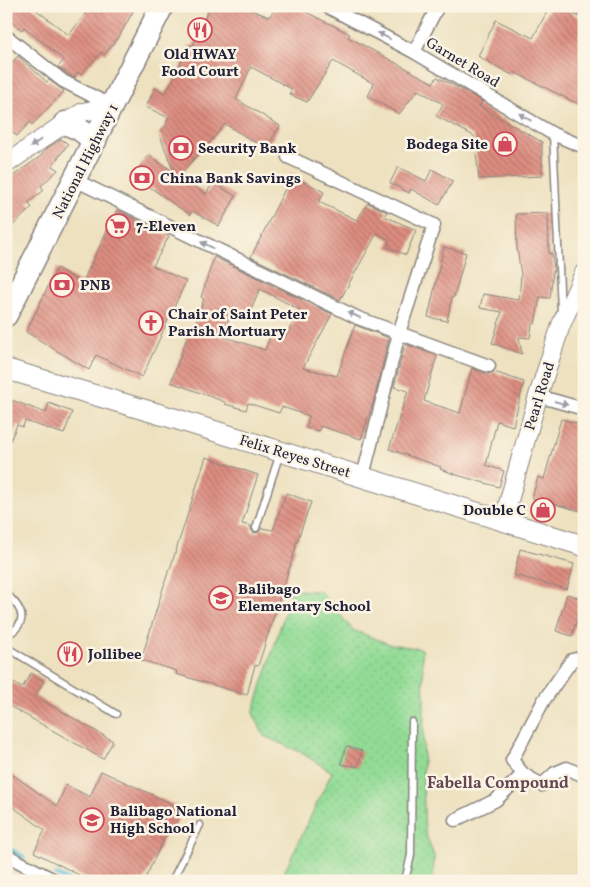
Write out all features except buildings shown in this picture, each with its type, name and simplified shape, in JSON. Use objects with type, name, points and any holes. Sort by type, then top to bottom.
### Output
[{"type":"highway","name":"National Highway 1","points":[[6,315],[162,6]]},
{"type":"highway","points":[[65,123],[79,129],[95,141]]},
{"type":"main road","name":"Felix Reyes Street","points":[[6,369],[363,476],[503,522],[584,546]]},
{"type":"street","name":"Garnet Road","points":[[326,6],[414,52],[554,134],[584,147]]},
{"type":"street","points":[[414,52],[438,6]]},
{"type":"street","points":[[6,36],[63,81],[112,106]]},
{"type":"street","points":[[6,164],[83,112],[112,106]]},
{"type":"street","points":[[288,157],[434,225],[399,334],[363,476]]},
{"type":"street","points":[[75,180],[358,318],[489,366]]},
{"type":"street","name":"Pearl Road","points":[[503,522],[538,396],[561,325],[584,273]]},
{"type":"street","points":[[538,396],[584,409]]},
{"type":"street","points":[[584,657],[572,660],[544,700],[512,760],[523,774],[542,784],[555,773],[568,768],[584,776]]},
{"type":"street","points":[[455,820],[496,800],[523,774]]},
{"type":"street","points":[[6,855],[56,881]]},
{"type":"lane","points":[[554,134],[561,325]]},
{"type":"lane","points":[[256,528],[281,452]]},
{"type":"lane","points":[[6,594],[22,613],[21,623],[16,631],[6,636]]},
{"type":"lane","points":[[6,647],[116,714]]},
{"type":"lane","points":[[405,881],[411,855],[412,722]]},
{"type":"lane","points":[[172,881],[200,825]]},
{"type":"green space","points":[[292,590],[320,591],[353,630],[389,644],[422,649],[425,832],[434,856],[433,881],[280,881],[332,772],[300,752],[264,736],[253,713]]},
{"type":"waterway","points":[[6,847],[23,857]]},
{"type":"waterway","points":[[57,875],[68,881]]},
{"type":"place","name":"Old HWAY Food Court","points":[[200,30]]},
{"type":"place","name":"Bodega Site","points":[[505,144]]},
{"type":"place","name":"Security Bank","points":[[181,148]]},
{"type":"place","name":"China Bank Savings","points":[[142,178]]},
{"type":"place","name":"7-Eleven","points":[[118,226]]},
{"type":"place","name":"PNB","points":[[62,285]]},
{"type":"place","name":"Chair of Saint Peter Parish Mortuary","points":[[151,323]]},
{"type":"place","name":"Double C","points":[[543,510]]},
{"type":"place","name":"Balibago Elementary School","points":[[221,598]]},
{"type":"place","name":"Jollibee","points":[[70,654]]},
{"type":"place","name":"Balibago National High School","points":[[92,820]]},
{"type":"district","name":"Fabella Compound","points":[[498,782]]}]
